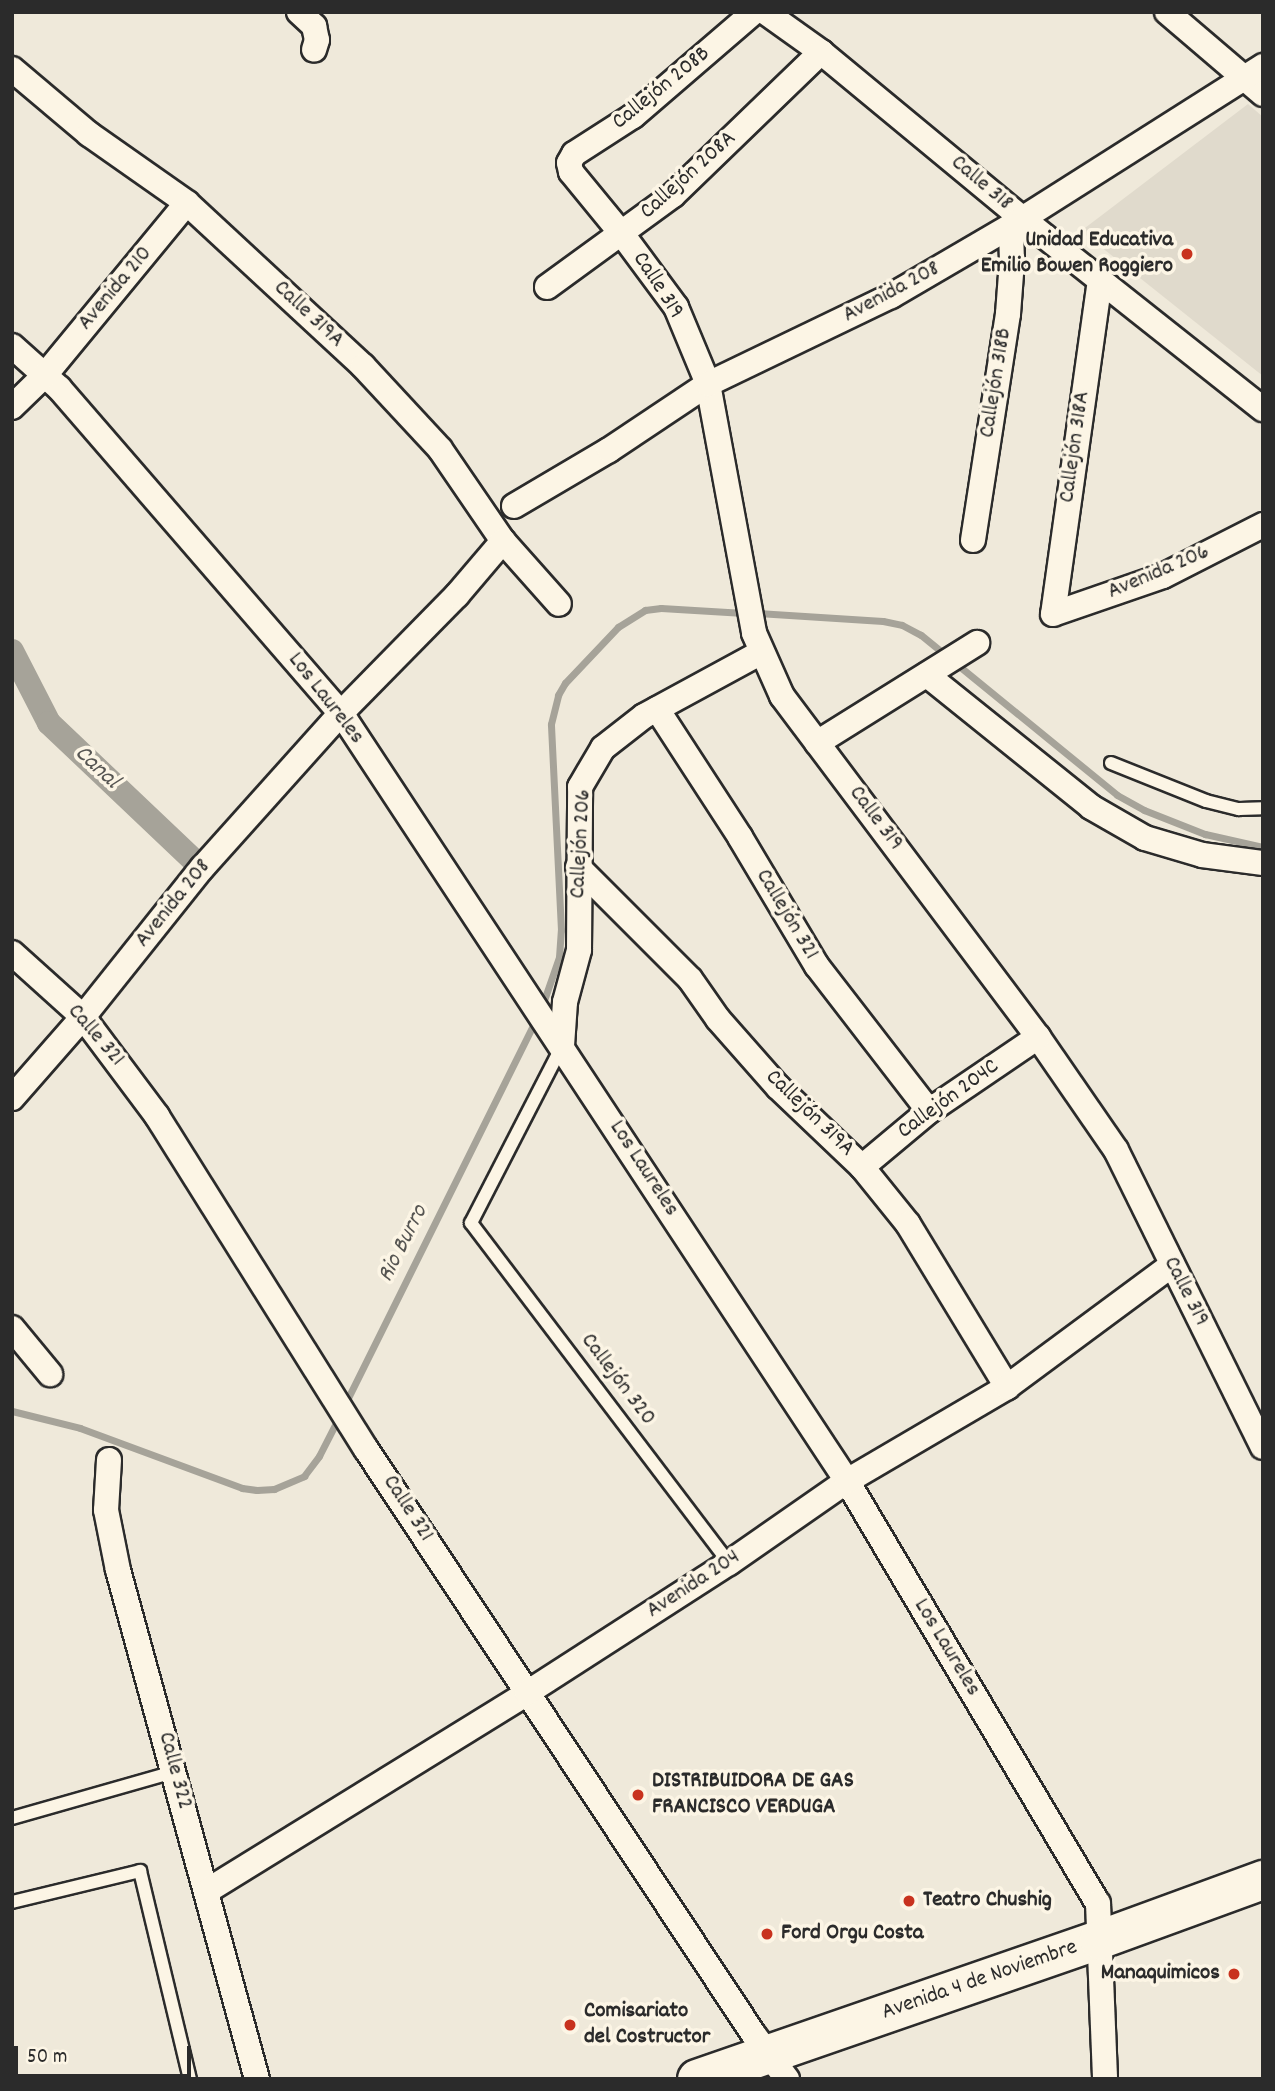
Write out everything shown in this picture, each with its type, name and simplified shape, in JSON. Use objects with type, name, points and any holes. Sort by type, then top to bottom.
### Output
[{"type":"main road","name":"Avenida 4 de Noviembre","points":[[697,2079],[776,2066],[1099,1940],[1263,1880]]},
{"type":"street","points":[[299,12],[314,26],[317,40],[314,50]]},
{"type":"street","name":"Callejón 208B","points":[[569,163],[574,154],[634,116],[754,12]]},
{"type":"street","name":"Calle 318","points":[[765,12],[821,52],[1017,222],[1100,281],[1263,409]]},
{"type":"street","points":[[1167,12],[1257,79]]},
{"type":"street","name":"Callejón 208A","points":[[547,287],[673,195],[821,52]]},
{"type":"street","name":"Calle 319A","points":[[12,69],[89,134],[187,202],[363,366],[440,449],[503,541],[559,604]]},
{"type":"street","name":"Avenida 208","points":[[514,506],[609,450],[708,384],[891,296],[1257,79]]},
{"type":"street","name":"Calle 319","points":[[569,163],[571,172],[622,234],[676,307],[708,384],[758,642],[782,696],[1038,1037],[1116,1150],[1263,1447]]},
{"type":"street","name":"Avenida 210","points":[[12,407],[45,374],[187,202]]},
{"type":"street","name":"Callejón 318B","points":[[973,540],[1007,314],[1017,222]]},
{"type":"street","name":"Callejón 318A","points":[[1053,614],[1100,281]]},
{"type":"street","name":"Los Laureles","points":[[12,345],[45,374],[341,713],[847,1481],[1098,1903],[1105,2079]]},
{"type":"street","name":"Avenida 206","points":[[1053,614],[1163,576],[1263,525]]},
{"type":"street","name":"Avenida 208","points":[[12,1098],[83,1017],[198,873],[341,713],[457,595],[503,541]]},
{"type":"street","name":"Callejón 206","points":[[556,1037],[579,950],[580,788],[603,748],[758,642]]},
{"type":"street","points":[[817,743],[977,643]]},
{"type":"street","points":[[933,672],[1091,807],[1145,838],[1202,855],[1263,863]]},
{"type":"street","name":"Callejón 321","points":[[657,709],[740,837],[817,967],[929,1111]]},
{"type":"street","name":"Callejón 319A","points":[[578,867],[690,979],[718,1018],[778,1087],[862,1167],[908,1224],[1007,1387]]},
{"type":"street","name":"Calle 321","points":[[12,953],[83,1017],[157,1116],[366,1449],[776,2066]]},
{"type":"street","name":"Callejón 204C","points":[[862,1167],[929,1111],[1038,1037]]},
{"type":"street","name":"Avenida 204","points":[[207,1891],[527,1693],[729,1563],[847,1481],[1007,1387],[1171,1265]]},
{"type":"street","points":[[12,1328],[50,1374]]},
{"type":"street","name":"Calle 322","points":[[109,1461],[106,1510],[118,1570],[257,2079]]},
{"type":"lane","points":[[1111,762],[1206,801],[1239,809],[1263,808]]},
{"type":"lane","name":"Callejón 320","points":[[556,1037],[471,1223],[729,1563]]},
{"type":"lane","points":[[12,1818],[174,1772]]},
{"type":"lane","points":[[12,1902],[140,1871],[190,2079]]},
{"type":"shaded area","name":"Unidad Educativa Emilio Bowen Roggiero","points":[[1248,104],[1263,117],[1263,376],[1081,231]]},
{"type":"waterway","name":"Rio Burro","points":[[541,1009],[559,957],[561,930],[551,724],[558,695],[565,683],[618,627],[645,610],[661,608],[744,613]]},
{"type":"waterway","points":[[756,613],[883,621],[902,625],[921,635],[1117,795],[1144,810],[1205,834],[1263,847]]},
{"type":"waterway","name":"Canal","points":[[12,651],[49,723],[202,868]]},
{"type":"waterway","name":"Rio Burro","points":[[345,1404],[536,1020]]},
{"type":"waterway","name":"Rio Burro","points":[[12,1411],[80,1428],[242,1488],[257,1490],[274,1489],[304,1476],[319,1456],[340,1415]]},
{"type":"place","name":"Unidad Educativa Emilio Bowen Roggiero","points":[[1187,254]]},
{"type":"place","name":"DISTRIBUIDORA DE GAS FRANCISCO VERDUGA","points":[[638,1795]]},
{"type":"place","name":"Teatro Chushig","points":[[909,1901]]},
{"type":"place","name":"Ford Orgu Costa","points":[[767,1934]]},
{"type":"place","name":"Manaquimicos","points":[[1234,1974]]},
{"type":"place","name":"Comisariato del Costructor","points":[[570,2025]]}]
